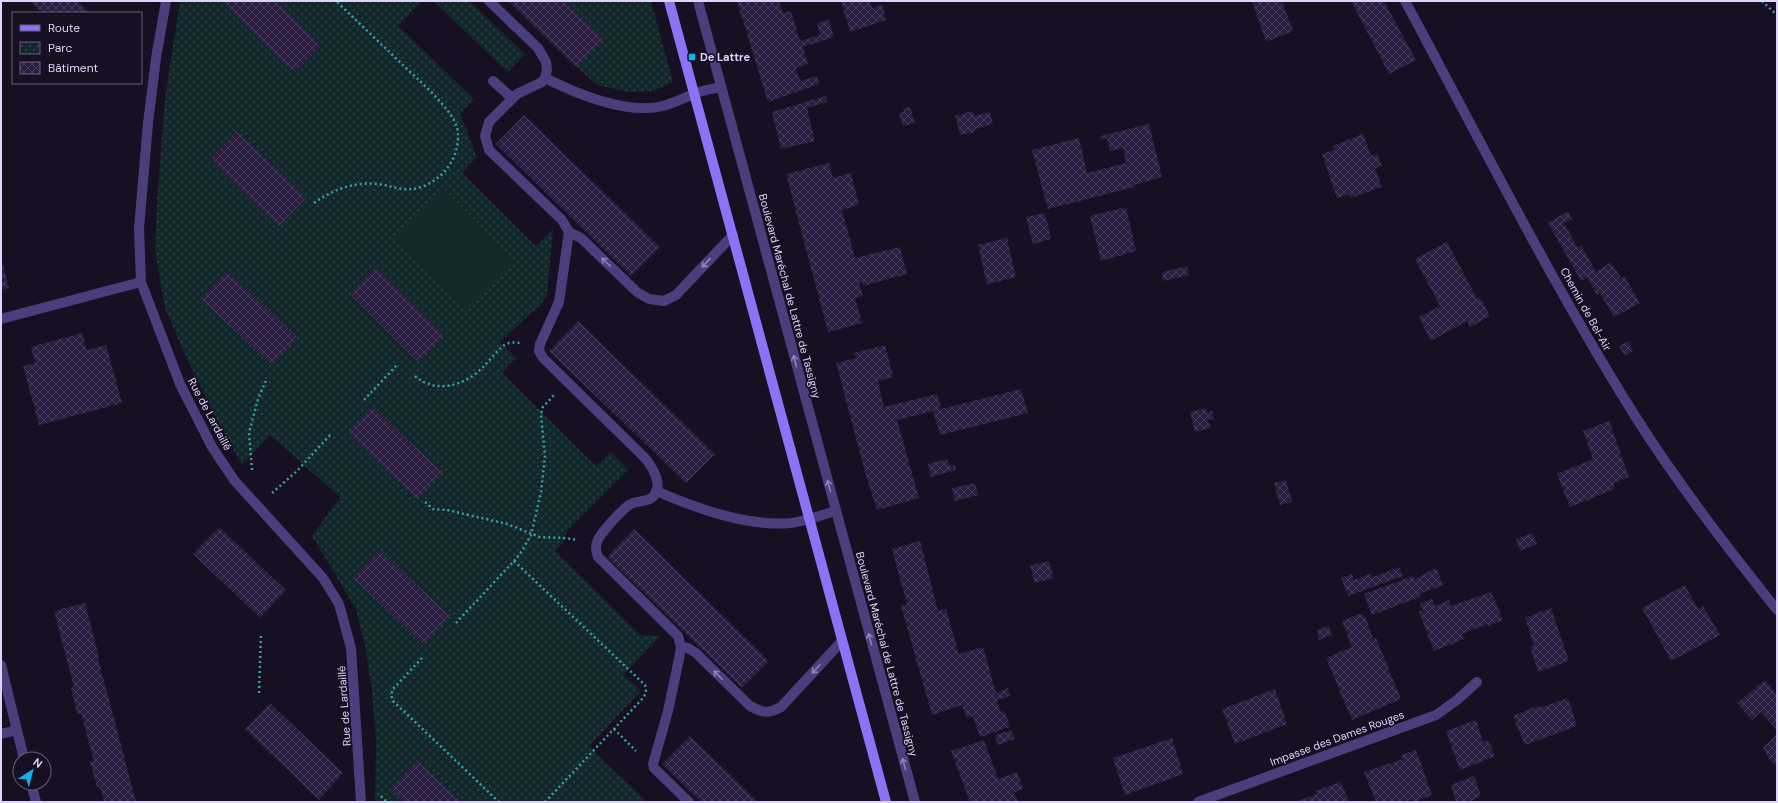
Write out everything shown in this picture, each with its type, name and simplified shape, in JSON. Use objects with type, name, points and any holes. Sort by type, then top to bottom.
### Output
[{"type":"street","name":"Rue de Lardaillé","points":[[166,1],[156,58],[139,228],[141,282],[160,336],[195,415],[212,447],[234,480],[323,578],[338,604],[351,648],[361,802]]},
{"type":"street","points":[[489,1],[543,54],[546,62],[545,78],[536,86],[523,90],[512,98],[486,126],[485,136],[487,145],[489,150],[562,220],[569,232],[581,238],[637,292],[649,299],[664,301],[676,295],[733,235]]},
{"type":"street","points":[[669,1],[886,802]]},
{"type":"street","name":"Boulevard Maréchal de Lattre de Tassigny","points":[[698,1],[915,802]]},
{"type":"street","name":"Chemin de Bel-Air","points":[[1405,1],[1506,189],[1604,365],[1636,417],[1683,487],[1777,610]]},
{"type":"street","points":[[545,78],[579,94],[620,105],[644,108],[661,107],[681,101],[694,94],[721,87]]},
{"type":"street","points":[[493,81],[512,98]]},
{"type":"street","points":[[569,232],[559,302],[539,351],[542,358],[645,458],[656,474],[656,491],[649,499],[627,506],[600,535],[596,543],[596,551],[598,557],[678,636],[681,647],[668,711],[653,764],[654,768],[689,802]]},
{"type":"street","points":[[1,319],[141,282]]},
{"type":"street","points":[[656,491],[698,508],[753,521],[780,523],[793,522],[836,511]]},
{"type":"street","points":[[681,647],[688,648],[696,653],[750,706],[760,712],[771,713],[781,707],[842,641]]},
{"type":"street","points":[[1,665],[22,751]]},
{"type":"street","name":"Impasse des Dames Rouges","points":[[1198,802],[1436,715],[1457,700],[1477,682]]},
{"type":"street","points":[[1,734],[17,730]]},
{"type":"street","points":[[33,791],[36,802]]},
{"type":"path","points":[[314,203],[332,191],[351,185],[374,184],[405,190],[430,184],[452,162],[458,144],[457,127],[445,109],[430,91],[336,1]]},
{"type":"path","points":[[1762,1],[1777,15]]},
{"type":"path","points":[[415,376],[422,382],[432,386],[450,386],[464,381],[476,374],[508,343],[514,342],[540,347]]},
{"type":"path","points":[[364,400],[397,365]]},
{"type":"path","points":[[268,378],[258,399],[249,433],[252,478],[258,506],[297,471],[332,433]]},
{"type":"path","points":[[456,623],[514,562],[531,535],[538,508],[545,468],[545,446],[541,422],[542,408],[567,382]]},
{"type":"path","points":[[425,502],[433,509],[448,510],[507,524],[540,538],[564,538],[596,543]]},
{"type":"path","points":[[514,562],[645,685],[646,691],[644,697],[545,802]]},
{"type":"path","points":[[259,693],[261,633]]},
{"type":"path","points":[[422,658],[393,689],[391,695],[393,701],[499,802]]},
{"type":"path","points":[[614,729],[654,768]]},
{"type":"green space","points":[[180,1],[422,1],[398,26],[474,99],[460,114],[477,157],[462,173],[536,246],[553,229],[547,296],[541,304],[500,342],[516,358],[502,373],[596,466],[611,452],[628,470],[567,531],[563,543],[555,551],[640,635],[660,636],[623,675],[641,691],[589,746],[647,802],[375,802],[376,743],[372,690],[365,645],[356,609],[312,536],[340,497],[270,435],[242,465],[215,416],[187,359],[165,308],[155,250],[157,201],[165,98]]},
{"type":"green space","points":[[433,1],[469,1],[525,54],[508,72]]},
{"type":"green space","points":[[564,1],[651,1],[673,82],[653,91],[628,92],[598,85],[576,67],[604,39]]},
{"type":"green space","points":[[445,189],[516,262],[466,311],[395,238]]},
{"type":"building","points":[[77,1],[88,12],[41,12],[31,2]]},
{"type":"building","points":[[228,1],[276,1],[321,46],[294,73],[225,4]]},
{"type":"building","points":[[508,1],[564,1],[604,39],[576,67]]},
{"type":"building","points":[[737,1],[779,1],[783,13],[791,11],[800,41],[820,35],[817,23],[829,20],[834,37],[803,47],[808,64],[796,68],[800,81],[817,76],[819,84],[768,102]]},
{"type":"building","points":[[841,1],[870,1],[872,8],[882,5],[886,20],[850,32]]},
{"type":"building","points":[[1252,1],[1282,1],[1293,31],[1266,42]]},
{"type":"building","points":[[1351,1],[1384,1],[1416,60],[1389,74]]},
{"type":"building","points":[[826,96],[827,102],[807,108],[815,141],[781,149],[772,112]]},
{"type":"building","points":[[910,107],[915,123],[903,126],[899,113],[904,112],[903,109]]},
{"type":"building","points":[[973,111],[974,116],[990,112],[993,124],[975,129],[975,132],[960,135],[955,116]]},
{"type":"building","points":[[524,115],[660,247],[631,276],[496,144]]},
{"type":"building","points":[[1149,124],[1162,177],[1134,185],[1134,187],[1048,209],[1032,150],[1079,138],[1087,173],[1126,163],[1123,148],[1110,151],[1107,138],[1101,139],[1101,136]]},
{"type":"building","points":[[237,131],[306,198],[279,226],[210,159]]},
{"type":"building","points":[[1363,134],[1371,156],[1377,153],[1382,166],[1375,168],[1382,187],[1350,198],[1349,194],[1337,198],[1322,154],[1334,150],[1333,146]]},
{"type":"building","points":[[829,163],[833,178],[851,173],[859,205],[842,210],[855,258],[900,247],[907,274],[863,286],[862,282],[859,283],[863,296],[855,298],[862,323],[828,332],[786,174]]},
{"type":"building","points":[[1126,207],[1136,251],[1101,261],[1090,216]]},
{"type":"building","points":[[1568,211],[1572,219],[1564,223],[1578,248],[1581,245],[1596,272],[1611,262],[1621,278],[1624,276],[1640,303],[1614,317],[1600,293],[1597,295],[1587,277],[1581,281],[1548,223]]},
{"type":"building","points":[[1045,213],[1051,239],[1033,244],[1026,217]]},
{"type":"building","points":[[1007,238],[1016,277],[987,284],[978,245]]},
{"type":"building","points":[[1447,242],[1477,299],[1480,297],[1490,316],[1470,327],[1467,321],[1431,341],[1419,317],[1440,306],[1415,259]]},
{"type":"building","points":[[1,258],[9,288],[1,290]]},
{"type":"building","points":[[1187,266],[1189,275],[1163,281],[1162,272]]},
{"type":"building","points":[[376,267],[444,336],[418,362],[350,294]]},
{"type":"building","points":[[227,271],[297,337],[272,365],[201,299]]},
{"type":"building","points":[[578,321],[715,454],[686,483],[549,351]]},
{"type":"building","points":[[82,333],[87,350],[106,345],[122,403],[39,425],[23,366],[35,363],[31,347]]},
{"type":"building","points":[[1629,341],[1633,351],[1625,356],[1619,346]]},
{"type":"building","points":[[885,345],[893,377],[878,381],[884,407],[937,394],[941,409],[1021,389],[1028,413],[940,435],[933,411],[897,420],[919,498],[877,510],[867,479],[836,363],[856,358],[854,353]]},
{"type":"building","points":[[372,407],[442,472],[417,499],[348,433]]},
{"type":"building","points":[[1206,408],[1207,412],[1212,411],[1214,419],[1208,420],[1211,428],[1195,432],[1190,412]]},
{"type":"building","points":[[1609,421],[1629,477],[1613,483],[1615,489],[1570,507],[1557,474],[1593,459],[1583,431]]},
{"type":"building","points":[[947,459],[950,466],[955,465],[956,470],[931,477],[928,464]]},
{"type":"building","points":[[1286,480],[1292,502],[1280,505],[1274,483]]},
{"type":"building","points":[[975,483],[978,495],[955,501],[952,488]]},
{"type":"building","points":[[219,527],[286,590],[260,618],[193,554]]},
{"type":"building","points":[[634,529],[769,661],[742,688],[607,557]]},
{"type":"building","points":[[1533,533],[1537,544],[1520,551],[1516,539]]},
{"type":"building","points":[[920,541],[938,611],[946,609],[959,654],[983,647],[996,693],[1008,688],[1010,696],[997,700],[1001,712],[1005,711],[1010,727],[980,737],[973,716],[967,718],[962,705],[932,715],[901,606],[907,604],[892,549]]},
{"type":"building","points":[[379,550],[450,616],[423,644],[353,578]]},
{"type":"building","points":[[1049,561],[1053,578],[1035,583],[1030,566]]},
{"type":"building","points":[[1399,567],[1403,576],[1348,596],[1341,578],[1352,574],[1354,580],[1370,574],[1371,578]]},
{"type":"building","points":[[1436,568],[1443,585],[1419,594],[1420,597],[1372,615],[1364,594],[1413,576],[1415,579]]},
{"type":"building","points":[[1685,585],[1698,609],[1703,606],[1720,635],[1671,661],[1642,608]]},
{"type":"building","points":[[1491,592],[1503,620],[1488,626],[1487,624],[1462,634],[1464,639],[1434,651],[1419,612],[1423,610],[1420,603],[1432,599],[1435,606],[1449,600],[1451,606]]},
{"type":"building","points":[[85,603],[136,802],[104,802],[100,787],[97,787],[90,762],[94,761],[81,713],[77,714],[71,688],[74,687],[54,611]]},
{"type":"building","points":[[1551,608],[1569,661],[1538,672],[1530,647],[1534,645],[1525,618]]},
{"type":"building","points":[[1359,614],[1365,616],[1373,639],[1376,638],[1401,699],[1352,720],[1326,658],[1352,647],[1342,621]]},
{"type":"building","points":[[1329,626],[1332,635],[1319,640],[1317,630]]},
{"type":"building","points":[[1765,680],[1777,695],[1777,730],[1761,712],[1752,720],[1737,703]]},
{"type":"building","points":[[1275,689],[1287,724],[1235,744],[1222,709]]},
{"type":"building","points":[[1568,698],[1577,726],[1525,745],[1513,716],[1538,706],[1539,708]]},
{"type":"building","points":[[270,703],[343,773],[319,800],[245,729]]},
{"type":"building","points":[[1476,720],[1483,742],[1488,740],[1495,756],[1460,770],[1446,731]]},
{"type":"building","points":[[1011,730],[1015,739],[998,745],[995,735]]},
{"type":"building","points":[[1777,734],[1777,767],[1769,759],[1763,748]]},
{"type":"building","points":[[690,736],[758,802],[701,802],[662,764]]},
{"type":"building","points":[[1172,738],[1183,774],[1125,795],[1113,758]]},
{"type":"building","points":[[984,740],[998,779],[1017,772],[1023,789],[1014,792],[1018,802],[970,802],[951,751]]},
{"type":"building","points":[[1416,750],[1432,795],[1414,802],[1413,799],[1403,802],[1376,802],[1364,772],[1403,759],[1401,755]]},
{"type":"building","points":[[417,760],[461,802],[404,802],[390,789]]},
{"type":"building","points":[[1474,776],[1481,796],[1469,802],[1456,802],[1451,785]]},
{"type":"building","points":[[1341,782],[1349,802],[1294,802],[1317,794],[1315,791]]},
{"type":"place","name":"De Lattre","points":[[692,57]]}]
